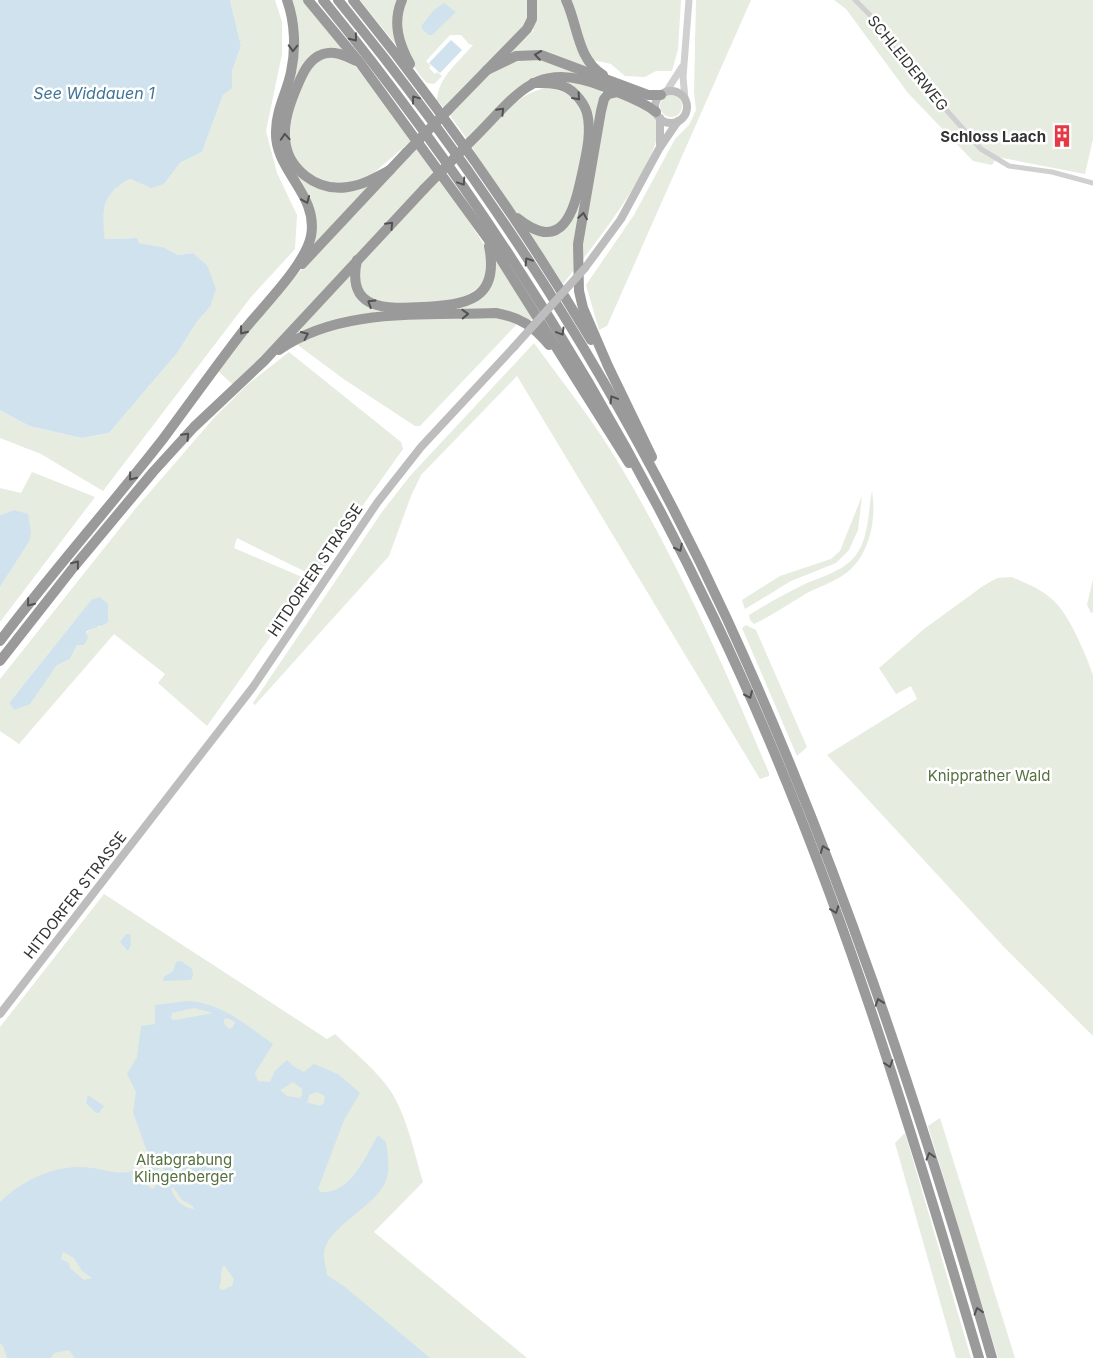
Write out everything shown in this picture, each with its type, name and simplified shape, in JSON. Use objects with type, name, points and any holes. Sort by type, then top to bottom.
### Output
[{"type":"highway","points":[[0,641],[163,439],[213,369],[273,294],[308,246],[311,227],[309,204],[286,168],[276,143],[277,117],[291,72],[293,51],[293,32],[287,0]]},
{"type":"highway","points":[[308,0],[360,63],[488,239],[641,484],[658,504]]},
{"type":"highway","points":[[323,0],[421,124],[506,246],[558,327],[622,437],[716,620],[758,716],[825,882],[914,1142],[979,1358]]},
{"type":"highway","points":[[338,0],[428,115],[514,238],[567,322],[631,431],[694,550],[767,710],[839,888],[920,1125],[992,1358]]},
{"type":"highway","points":[[353,0],[423,87],[513,215],[608,366]]},
{"type":"highway","points":[[402,0],[397,18],[399,40],[423,87]]},
{"type":"highway","points":[[273,294],[530,24],[533,10],[532,0]]},
{"type":"highway","points":[[566,0],[583,52],[597,72],[616,88]]},
{"type":"highway","points":[[360,63],[344,55],[331,53],[319,56],[310,63],[303,74],[288,111],[285,131],[286,146],[298,170],[311,180],[326,186],[341,188],[357,185],[390,170]]},
{"type":"highway","points":[[487,70],[516,56],[541,55],[616,88],[658,115]]},
{"type":"highway","points":[[0,661],[135,492],[194,427],[264,361],[424,189],[522,90],[546,77],[561,75],[648,96],[664,94]]},
{"type":"highway","points":[[513,215],[534,230],[544,232],[552,231],[567,221],[576,201],[588,139],[587,113],[574,92],[556,84],[532,83]]},
{"type":"highway","points":[[616,88],[604,99],[601,111],[580,235],[577,264],[579,291],[583,308],[608,366],[688,527],[694,550]]},
{"type":"highway","points":[[357,260],[355,274],[357,291],[366,301],[378,307],[390,309],[451,306],[469,302],[485,287],[492,265],[488,239]]},
{"type":"highway","points":[[264,361],[299,337],[347,321],[496,313],[513,316],[528,323],[546,341],[570,373]]},
{"type":"main road","points":[[675,92],[685,99],[685,114],[678,121],[669,122],[658,115],[656,103],[664,94],[675,92]]},
{"type":"main road","name":"HITDORFER STRASSE","points":[[658,115],[662,129],[659,149]]},
{"type":"main road","name":"HITDORFER STRASSE","points":[[0,1014],[236,710],[398,475],[585,268],[625,213],[659,149],[678,121]]},
{"type":"street","points":[[685,99],[684,62],[689,0]]},
{"type":"street","name":"SCHLEIDERWEG","points":[[855,0],[870,15],[900,58],[980,149],[1009,166],[1052,172],[1093,182]]},
{"type":"street","points":[[664,94],[675,82],[684,62]]},
{"type":"green space","points":[[230,0],[275,0],[282,22],[282,54],[266,131],[277,173],[297,215],[295,249],[251,297],[103,491],[41,454],[0,438],[0,410],[29,426],[82,438],[109,433],[178,352],[196,323],[210,307],[207,265],[193,253],[178,255],[163,247],[139,243],[136,238],[105,239],[101,217],[109,194],[121,184],[131,179],[164,184],[180,163],[202,152],[223,95],[232,87],[232,71],[241,46]]},
{"type":"green space","points":[[290,0],[303,0],[346,51],[326,51],[314,54],[303,65],[293,84],[283,117],[282,134],[284,150],[290,164],[299,176],[313,186],[331,192],[343,192],[375,182],[310,251],[314,221],[313,210],[305,192],[289,167],[281,149],[278,132],[280,117],[291,83],[296,52],[294,21]]},
{"type":"green space","points":[[360,0],[397,0],[393,17],[397,46]]},
{"type":"green space","points":[[405,0],[529,0],[530,8],[526,24],[444,108],[437,100],[441,84],[450,70],[473,45],[469,44],[461,35],[450,35],[426,61],[431,66],[429,68],[435,74],[437,72],[442,76],[434,84],[427,83],[414,66],[404,44],[401,22]]},
{"type":"green space","points":[[537,0],[562,0],[587,68],[557,57],[507,56],[534,30],[531,27],[537,9]]},
{"type":"green space","points":[[570,0],[681,0],[678,49],[672,71],[656,71],[645,77],[625,76],[611,64],[593,60],[584,44]]},
{"type":"green space","points":[[696,0],[751,0],[607,326],[599,330],[586,285],[634,215],[675,139],[689,125],[696,110],[694,92]]},
{"type":"green space","points":[[834,0],[1093,0],[1093,139],[1085,174],[997,157],[992,165],[973,161],[908,93],[846,9]]},
{"type":"green space","points":[[332,55],[356,67],[412,140],[369,177],[341,185],[317,181],[298,165],[288,143],[291,112],[311,65]]},
{"type":"green space","points":[[537,59],[585,76],[555,73],[527,82],[467,139],[449,114],[491,73],[516,60]]},
{"type":"green space","points":[[560,77],[602,89],[574,270],[563,284],[529,232],[529,230],[564,227],[591,121]]},
{"type":"green space","points":[[547,88],[565,93],[575,100],[582,109],[585,125],[579,173],[570,206],[558,224],[546,227],[530,224],[520,217],[472,147],[515,103],[525,96]]},
{"type":"green space","points":[[613,95],[640,105],[652,114],[658,126],[656,140],[650,158],[627,198],[579,264],[606,100]]},
{"type":"green space","points":[[667,95],[675,95],[682,102],[682,110],[675,117],[667,117],[660,110],[660,102]]},
{"type":"green space","points":[[417,149],[433,172],[265,354],[233,385],[217,370],[285,287]]},
{"type":"green space","points":[[440,178],[485,246],[487,262],[485,275],[480,285],[472,292],[449,301],[394,307],[383,305],[362,293],[358,269]]},
{"type":"green space","points":[[494,258],[534,317],[530,321],[524,318],[372,316],[291,339],[352,272],[374,308],[477,298]]},
{"type":"green space","points":[[495,316],[518,323],[420,426],[415,426],[345,380],[295,343],[338,327],[361,323],[408,318]]},
{"type":"green space","points":[[534,343],[604,440],[636,492],[697,610],[752,732],[769,776],[760,779],[517,376],[421,475],[411,496],[389,556],[255,705],[253,703],[382,512],[410,476]]},
{"type":"green space","points":[[289,352],[401,442],[403,449],[356,515],[318,578],[237,538],[234,548],[309,580],[312,584],[277,635],[273,633],[207,726],[158,683],[165,674],[114,634],[19,744],[0,731],[0,679],[136,508],[214,418],[247,385]],"holes":[[[91,600],[100,627],[93,627],[86,633],[87,638],[77,645],[70,659],[56,666],[14,710],[9,703]]]},
{"type":"green space","points":[[32,472],[95,497],[0,622],[0,587],[29,542],[14,510],[0,515],[0,488],[21,493]]},
{"type":"green space","points":[[872,491],[872,527],[865,550],[859,560],[842,576],[807,593],[754,624],[750,620],[749,615],[796,588],[839,570],[851,561],[860,548],[866,533]]},
{"type":"green space","points":[[862,496],[858,530],[849,550],[836,563],[791,581],[745,609],[742,600],[780,576],[831,559],[840,551]]},
{"type":"green space","name":"Knipprather Wald","points":[[1012,577],[1044,593],[1059,606],[1076,635],[1093,675],[1093,1036],[1003,946],[827,755],[917,699],[911,686],[896,694],[879,668],[924,629],[983,586],[997,578]]},
{"type":"green space","points":[[1093,579],[1093,612],[1091,613],[1087,605]]},
{"type":"green space","points":[[746,625],[756,630],[807,747],[797,756],[742,628]]},
{"type":"green space","name":"Altabgrabung Klingenberger","points":[[104,894],[327,1039],[335,1034],[378,1075],[390,1090],[401,1111],[410,1134],[423,1182],[374,1232],[527,1358],[0,1358],[0,1027]]},
{"type":"green space","points":[[940,1118],[1015,1358],[998,1358],[928,1126]]},
{"type":"green space","points":[[905,1133],[971,1358],[956,1358],[895,1143]]},
{"type":"water","name":"See Widdauen 1","points":[[0,0],[230,0],[241,46],[232,71],[232,88],[223,95],[202,152],[180,163],[164,184],[151,188],[131,179],[114,190],[106,203],[103,220],[105,239],[137,238],[139,243],[163,247],[178,255],[193,253],[207,265],[216,289],[210,307],[196,323],[178,352],[109,433],[82,438],[29,426],[0,410]]},
{"type":"water","points":[[444,3],[456,12],[432,35],[429,35],[422,29],[422,25],[434,10]]},
{"type":"water","points":[[451,40],[462,50],[440,73],[429,63]]},
{"type":"water","points":[[14,510],[28,514],[31,532],[29,542],[0,587],[0,515]]},
{"type":"water","points":[[100,597],[108,604],[108,622],[86,632],[88,638],[84,645],[77,645],[70,659],[56,666],[30,704],[14,710],[9,703],[91,600]]},
{"type":"water","points":[[126,934],[130,934],[131,945],[128,951],[120,942]]},
{"type":"water","points":[[181,961],[192,969],[193,975],[191,980],[163,981],[164,977],[173,971],[176,962]]},
{"type":"water","name":"Altabgrabung Klingenberger","points":[[187,1001],[211,1005],[243,1022],[273,1044],[255,1073],[258,1081],[270,1082],[275,1071],[287,1060],[304,1072],[314,1064],[338,1074],[360,1093],[344,1120],[318,1189],[321,1192],[332,1191],[349,1181],[378,1135],[386,1142],[388,1175],[378,1194],[340,1227],[326,1245],[324,1255],[327,1275],[345,1287],[430,1358],[75,1358],[69,1350],[54,1353],[51,1358],[7,1358],[0,1343],[0,1202],[20,1186],[54,1170],[79,1167],[119,1173],[134,1170],[137,1179],[153,1189],[166,1175],[162,1166],[155,1172],[146,1166],[150,1160],[133,1112],[136,1092],[127,1074],[137,1057],[141,1026],[155,1024],[155,1005]],"holes":[[[194,1008],[213,1013],[175,1020],[171,1019],[172,1013]],[[227,1018],[235,1022],[233,1027],[229,1029],[224,1023],[224,1019]],[[293,1082],[302,1089],[302,1096],[299,1098],[287,1096],[280,1090]],[[317,1092],[325,1096],[324,1103],[320,1106],[306,1102],[309,1095]],[[173,1187],[182,1200],[193,1206],[194,1209],[185,1207],[171,1189]],[[63,1252],[74,1258],[82,1271],[92,1278],[84,1280],[70,1268],[69,1263],[61,1259]],[[224,1265],[234,1279],[232,1286],[222,1290],[219,1288]]]},
{"type":"water","points":[[88,1095],[104,1106],[99,1113],[96,1113],[86,1103]]},
{"type":"place","name":"Schloss Laach","points":[[1062,136]]}]
